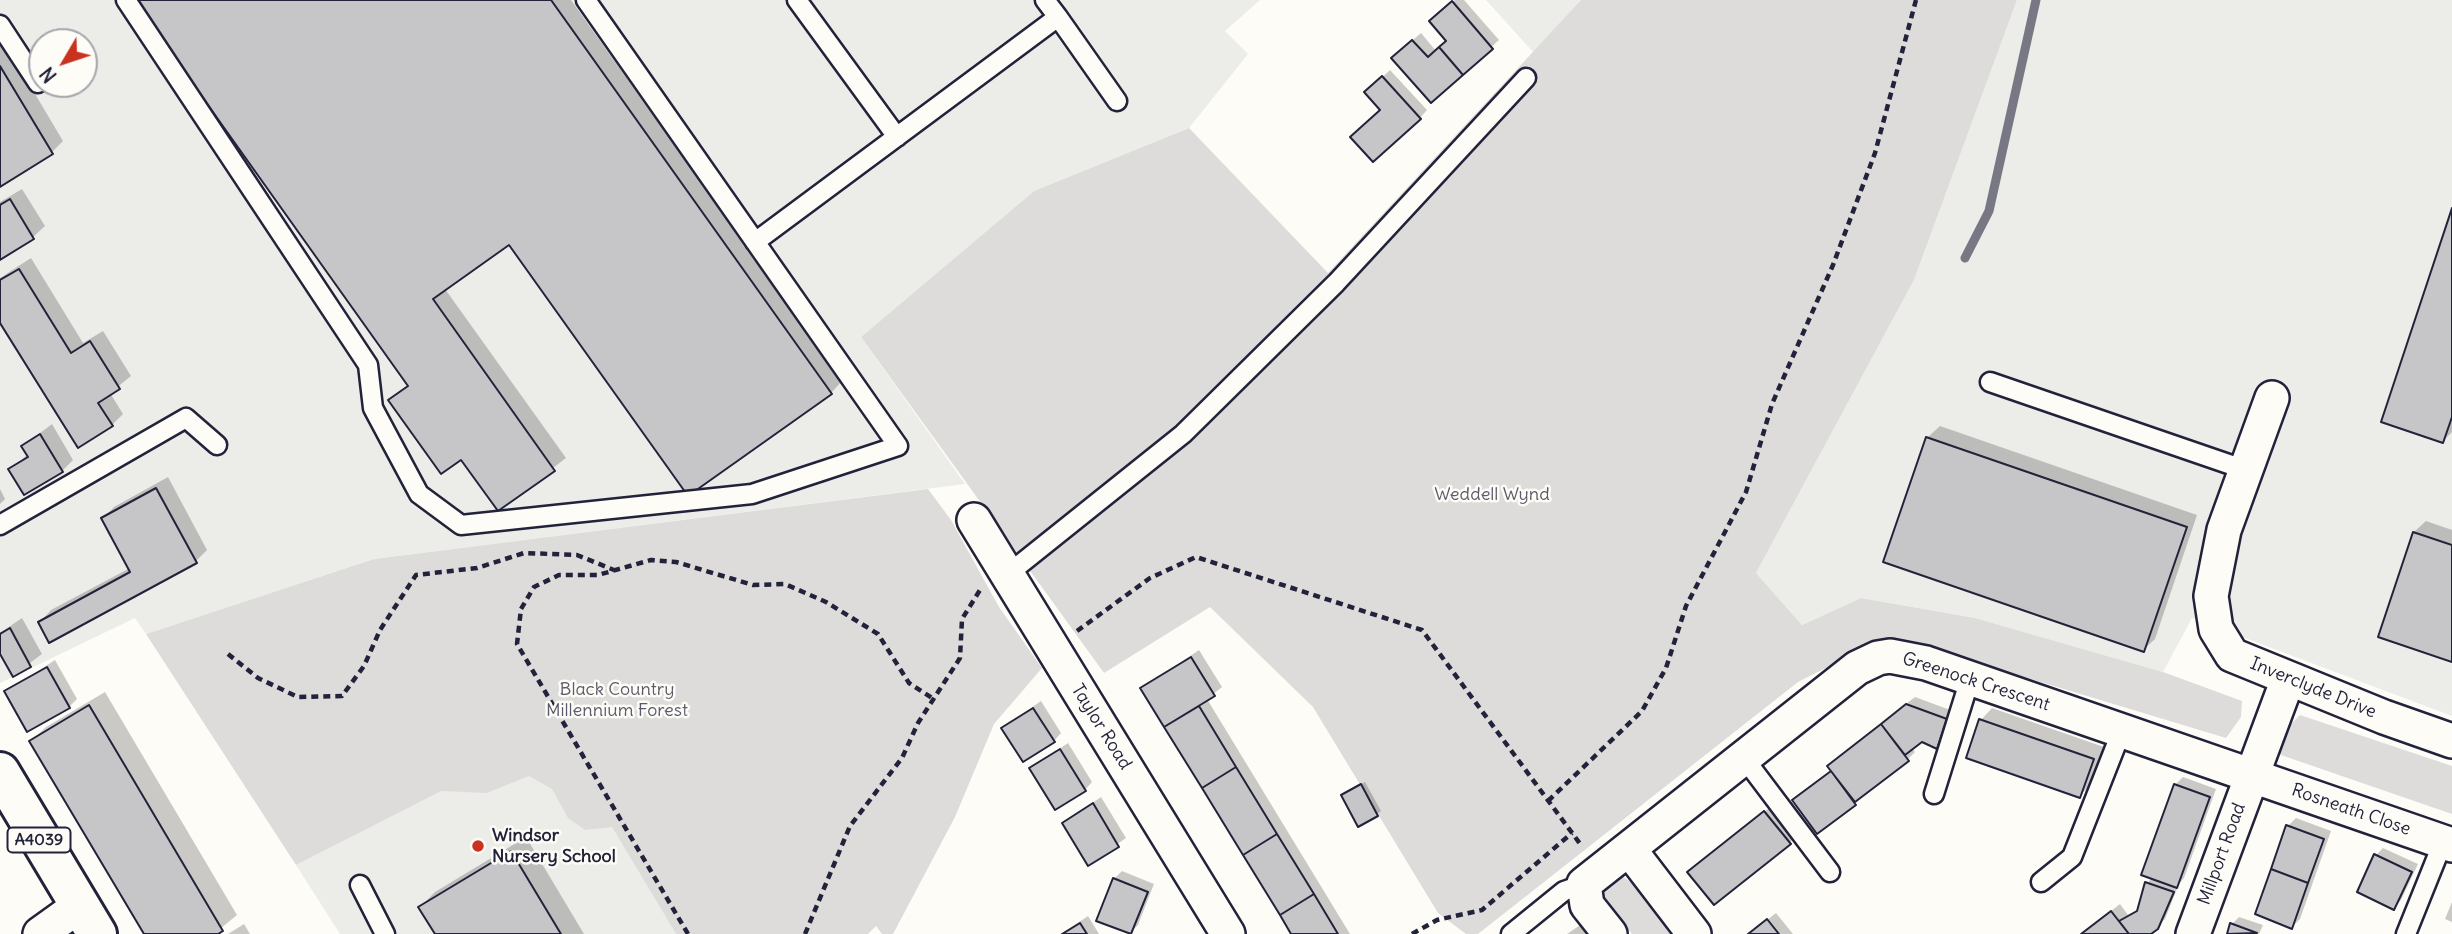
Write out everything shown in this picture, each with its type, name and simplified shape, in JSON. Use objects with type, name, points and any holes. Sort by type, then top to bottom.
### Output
[{"type":"main road","name":"A4039","points":[[0,772],[88,920]]},
{"type":"street","name":"Inverclyde Drive","points":[[2272,398],[2224,530],[2211,596],[2216,629],[2232,655],[2452,741]]},
{"type":"street","name":"Taylor Road","points":[[974,520],[1054,649],[1221,931]]},
{"type":"street","name":"Greenock Crescent","points":[[1592,877],[1857,668],[1878,657],[1905,657],[2251,774]]},
{"type":"street","name":"Millport Road","points":[[2193,934],[2288,679]]},
{"type":"street","name":"Rosneath Close","points":[[2251,774],[2448,844]]},
{"type":"street","points":[[1629,849],[1694,934]]},
{"type":"street","points":[[1592,877],[1587,905],[1609,934]]},
{"type":"street","points":[[40,934],[88,920]]},
{"type":"lane","points":[[126,0],[368,365],[373,408],[419,494],[461,525],[752,494],[898,446],[586,0]]},
{"type":"lane","points":[[797,0],[897,137]]},
{"type":"lane","points":[[1045,0],[1117,101]]},
{"type":"lane","points":[[755,242],[1058,17]]},
{"type":"lane","points":[[0,25],[28,68]]},
{"type":"lane","points":[[1008,575],[1183,434],[1336,283],[1526,78]]},
{"type":"lane","points":[[1990,382],[2246,470]]},
{"type":"lane","points":[[0,525],[186,418],[217,445]]},
{"type":"lane","points":[[1934,794],[1970,679]]},
{"type":"lane","points":[[2041,882],[2072,857],[2122,730]]},
{"type":"lane","points":[[1744,758],[1830,872]]},
{"type":"lane","points":[[2406,934],[2448,844]]},
{"type":"lane","points":[[1511,934],[1564,891],[1592,877]]},
{"type":"lane","points":[[360,885],[385,934]]},
{"type":"path","points":[[1548,801],[1642,711],[1666,668],[1686,606],[1746,492],[1772,404],[1838,252],[1875,153],[1916,0]]},
{"type":"path","points":[[228,654],[258,678],[298,697],[342,696],[364,666],[380,630],[416,575],[477,568],[524,554],[577,555],[615,570]]},
{"type":"path","points":[[1054,649],[1150,578],[1196,557],[1422,630],[1572,833],[1592,877]]},
{"type":"path","points":[[688,934],[517,644],[521,608],[534,587],[559,575],[598,575],[651,560],[676,562],[753,585],[785,584],[825,602],[878,634],[909,683],[935,700]]},
{"type":"path","points":[[805,934],[850,826],[902,758],[918,723],[960,658],[962,619],[978,591],[1008,575]]},
{"type":"path","points":[[1412,934],[1437,920],[1482,910],[1572,833]]},
{"type":"shaded area","points":[[0,0],[1260,0],[1225,31],[1248,54],[1189,128],[1034,191],[861,337],[965,484],[374,559],[146,634],[135,618],[0,683]]},
{"type":"shaded area","points":[[1486,0],[1581,0],[1534,53]]},
{"type":"shaded area","points":[[2017,0],[2452,0],[2452,716],[2192,618],[2163,672],[1975,618],[1861,598],[1802,625],[1756,573],[1914,280]]},
{"type":"shaded area","name":"Windsor Nursery School","points":[[555,731],[676,934],[340,934],[296,865]]},
{"type":"green space","name":"Weddell Wynd","points":[[1581,0],[2017,0],[1914,280],[1756,573],[1802,625],[1861,598],[1975,618],[2163,672],[2242,701],[2241,717],[2226,738],[1895,638],[1869,646],[1798,682],[1478,934],[1466,934],[1438,913],[1313,707],[1210,607],[1104,673],[861,337],[1034,191],[1189,128],[1328,273]]},
{"type":"green space","name":"Black Country Millennium Forest","points":[[928,489],[951,520],[999,607],[1042,668],[994,724],[955,817],[893,934],[882,934],[876,926],[868,934],[676,934],[612,827],[585,830],[568,818],[552,789],[529,776],[487,793],[441,791],[296,865],[146,634],[374,559]]},
{"type":"green space","points":[[2300,715],[2452,766],[2452,814],[2278,754],[2287,728]]},
{"type":"green space","points":[[1622,876],[1639,888],[1673,934],[1632,934],[1601,894],[1608,880]]},
{"type":"building","points":[[133,0],[551,0],[832,394],[688,496],[509,245],[433,299],[555,471],[498,511],[461,460],[441,474],[388,400],[408,386]]},
{"type":"building","points":[[1452,1],[1493,49],[1463,75],[1439,47],[1446,41],[1429,21]]},
{"type":"building","points":[[1412,40],[1428,57],[1439,47],[1463,75],[1431,103],[1391,58]]},
{"type":"building","points":[[0,66],[53,154],[0,187]]},
{"type":"building","points":[[1382,76],[1421,119],[1373,162],[1350,137],[1380,110],[1364,92]]},
{"type":"building","points":[[10,199],[34,239],[0,260],[0,205]]},
{"type":"building","points":[[2452,208],[2452,417],[2443,443],[2381,422]]},
{"type":"building","points":[[19,269],[71,353],[90,341],[120,389],[98,403],[113,426],[78,448],[0,323],[0,280]]},
{"type":"building","points":[[40,434],[63,472],[24,495],[8,469],[28,457],[21,446]]},
{"type":"building","points":[[1926,437],[2187,527],[2144,652],[1883,562]]},
{"type":"building","points":[[156,488],[197,563],[49,643],[38,622],[130,572],[101,518]]},
{"type":"building","points":[[2413,532],[2452,545],[2452,662],[2378,637]]},
{"type":"building","points":[[10,628],[31,667],[13,677],[0,654],[0,634]]},
{"type":"building","points":[[1191,657],[1215,696],[1164,727],[1140,688]]},
{"type":"building","points":[[47,667],[70,708],[27,732],[4,691]]},
{"type":"building","points":[[1906,704],[1947,719],[1937,749],[1922,742],[1905,755],[1881,724]]},
{"type":"building","points":[[89,705],[223,931],[218,934],[144,934],[29,741]]},
{"type":"building","points":[[1199,706],[1236,767],[1202,788],[1164,727]]},
{"type":"building","points":[[1033,708],[1055,742],[1023,762],[1001,728]]},
{"type":"building","points":[[1979,719],[2094,759],[2080,798],[1966,758]]},
{"type":"building","points":[[1881,724],[1909,761],[1855,802],[1827,766]]},
{"type":"building","points":[[1060,749],[1086,791],[1055,810],[1029,768]]},
{"type":"building","points":[[1236,767],[1277,834],[1243,855],[1202,788]]},
{"type":"building","points":[[1831,771],[1856,805],[1817,834],[1792,800]]},
{"type":"building","points":[[1361,784],[1378,816],[1358,827],[1341,795]]},
{"type":"building","points":[[2174,784],[2210,797],[2177,888],[2141,875]]},
{"type":"building","points":[[1093,803],[1119,847],[1088,866],[1062,823]]},
{"type":"building","points":[[1764,811],[1791,844],[1714,905],[1687,872]]},
{"type":"building","points":[[2286,825],[2324,839],[2308,883],[2271,869]]},
{"type":"building","points":[[1277,834],[1314,894],[1280,915],[1243,855]]},
{"type":"building","points":[[511,851],[561,934],[435,934],[418,907]]},
{"type":"building","points":[[2374,854],[2412,872],[2394,910],[2357,892]]},
{"type":"building","points":[[2271,869],[2308,883],[2292,929],[2255,914]]},
{"type":"building","points":[[1113,878],[1148,892],[1131,934],[1096,921]]},
{"type":"building","points":[[2145,882],[2174,892],[2158,929],[2151,934],[2129,934],[2119,921],[2137,911]]},
{"type":"building","points":[[1314,894],[1338,934],[1291,934],[1280,915]]},
{"type":"building","points":[[2111,911],[2129,934],[2081,934]]},
{"type":"building","points":[[1767,919],[1779,934],[1748,934]]},
{"type":"building","points":[[1080,923],[1087,934],[1062,934]]},
{"type":"building","points":[[2230,923],[2257,933],[2227,934]]},
{"type":"waterway","points":[[1965,258],[1989,211],[2036,0]]},
{"type":"place","name":"Windsor Nursery School","points":[[478,846]]}]
